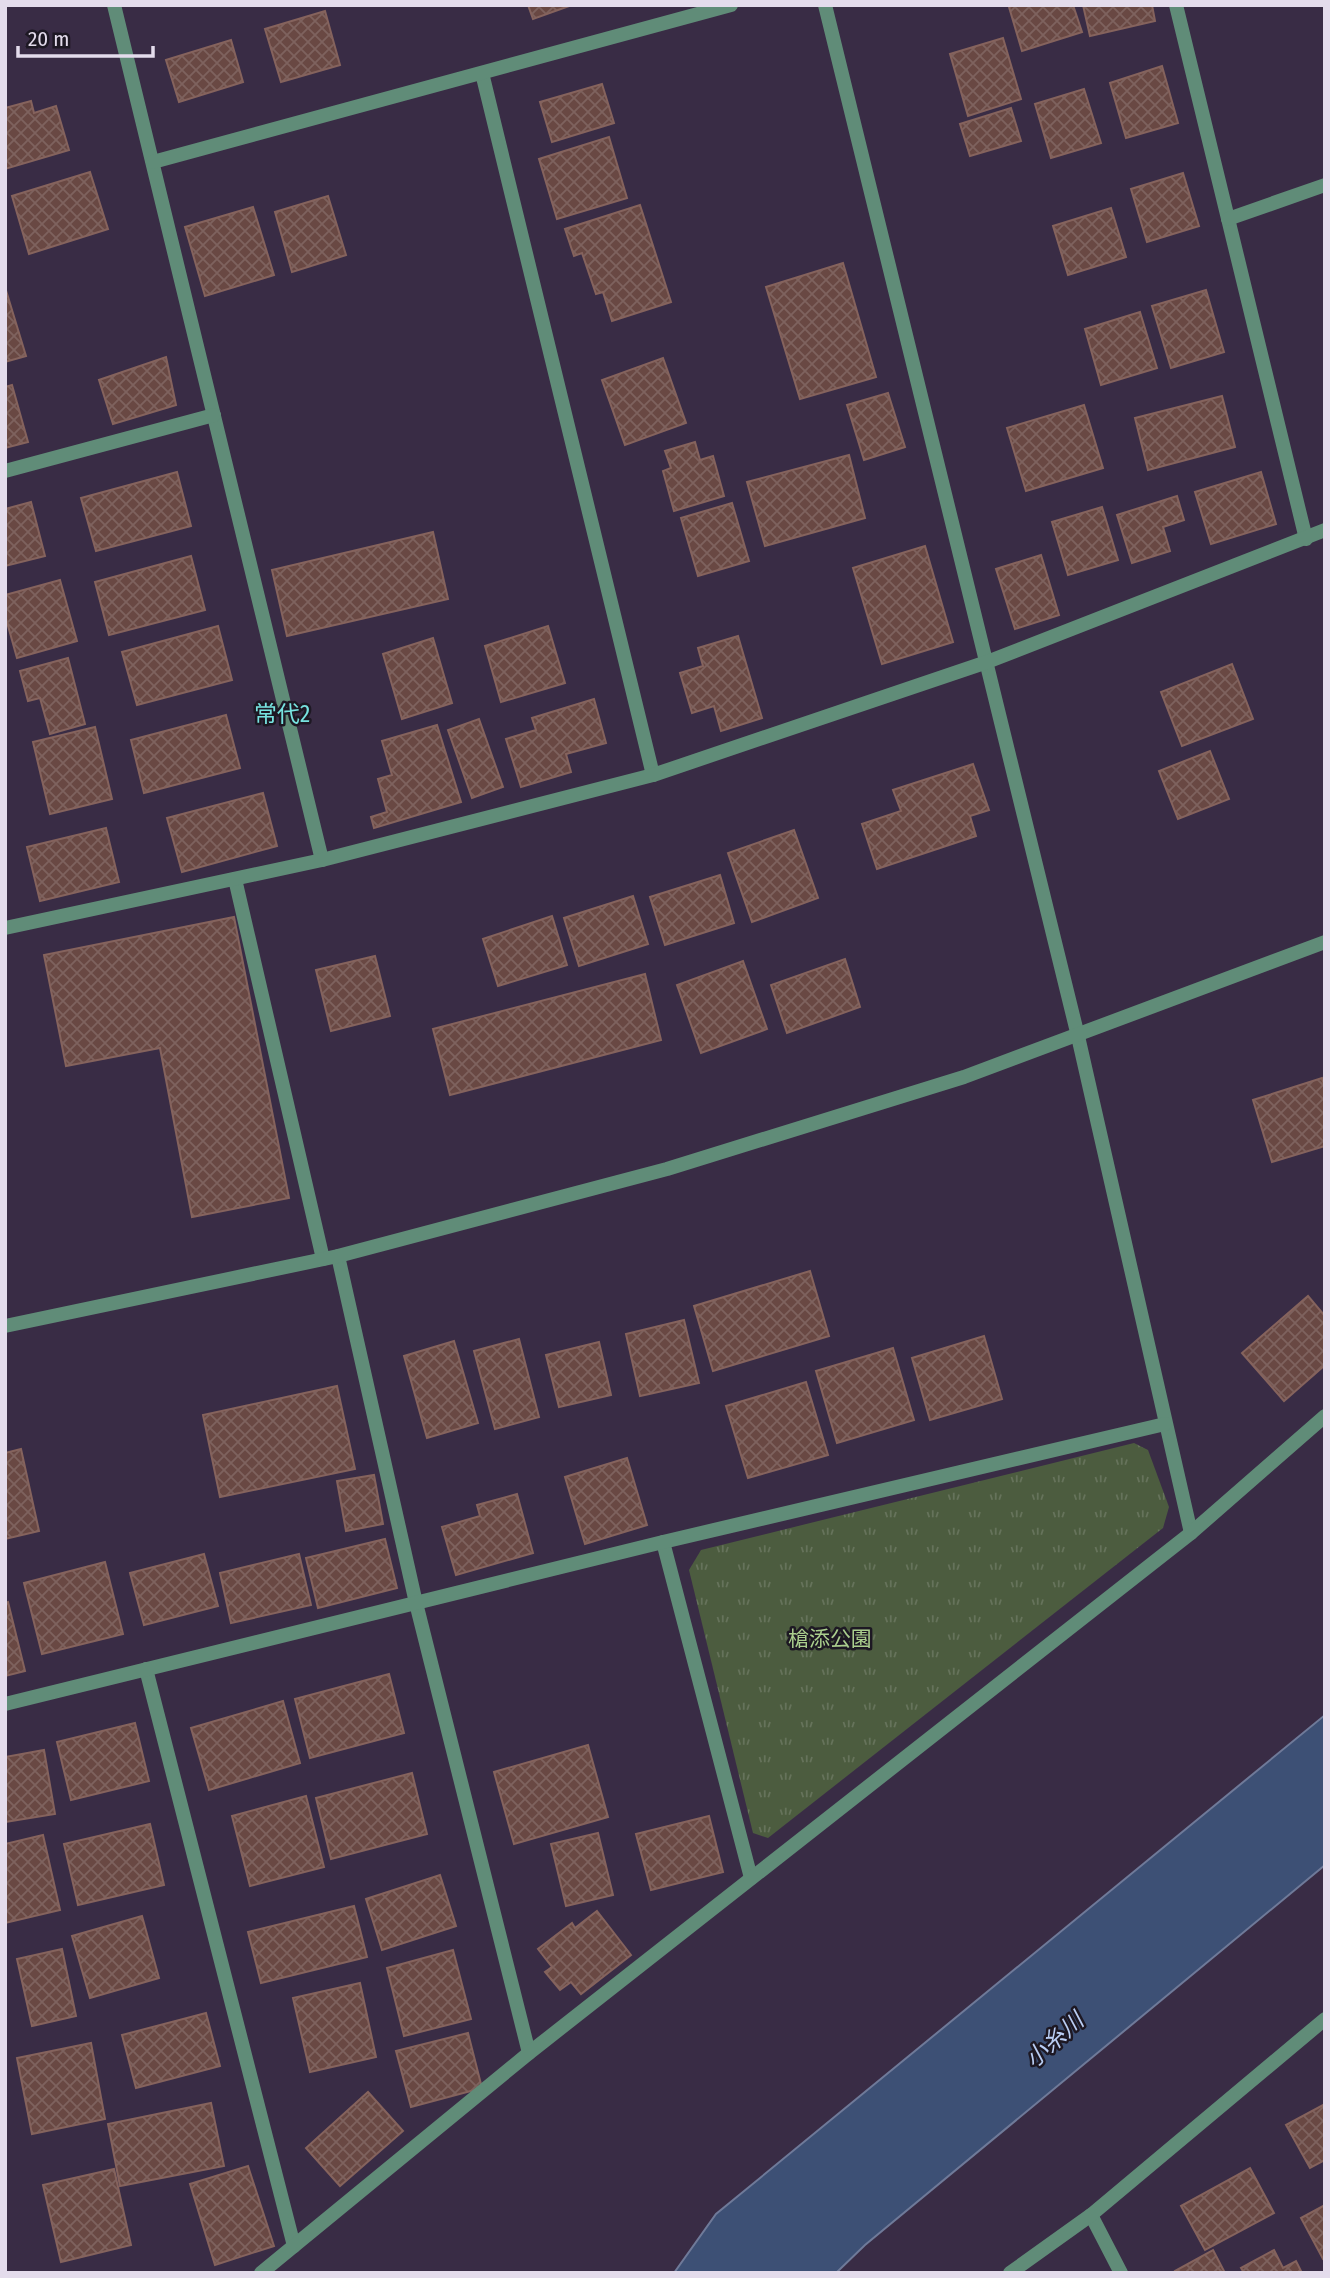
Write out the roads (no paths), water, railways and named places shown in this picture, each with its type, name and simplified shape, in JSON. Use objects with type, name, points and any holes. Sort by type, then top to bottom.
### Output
[{"type":"street","points":[[114,5],[322,860]]},
{"type":"street","points":[[153,162],[731,5]]},
{"type":"street","points":[[825,5],[1077,1032],[1191,1533]]},
{"type":"street","points":[[1176,5],[1306,539]]},
{"type":"street","points":[[482,73],[653,775]]},
{"type":"street","points":[[1228,219],[1325,185]]},
{"type":"street","points":[[5,471],[214,415]]},
{"type":"street","points":[[5,928],[322,860],[653,775],[987,662],[1325,530]]},
{"type":"street","points":[[235,879],[323,1259]]},
{"type":"street","points":[[5,1326],[338,1256],[691,1161],[964,1077],[1077,1032],[1195,993],[1325,942]]},
{"type":"street","points":[[338,1256],[416,1603],[529,2053]]},
{"type":"street","points":[[261,2273],[529,2053],[1191,1533],[1325,1416]]},
{"type":"street","points":[[5,1704],[663,1542],[1165,1424]]},
{"type":"street","points":[[663,1542],[751,1878]]},
{"type":"street","points":[[146,1670],[294,2246]]},
{"type":"street","points":[[1010,2273],[1091,2215],[1325,2019]]},
{"type":"street","points":[[1091,2215],[1121,2273]]},
{"type":"water","name":"小糸川","points":[[1325,1715],[1325,1865],[865,2245],[836,2273],[674,2273],[716,2214]]},
{"type":"district","name":"常代2","points":[[282,714]]},
{"type":"park label","name":"槍添公園","points":[[830,1639]]}]
